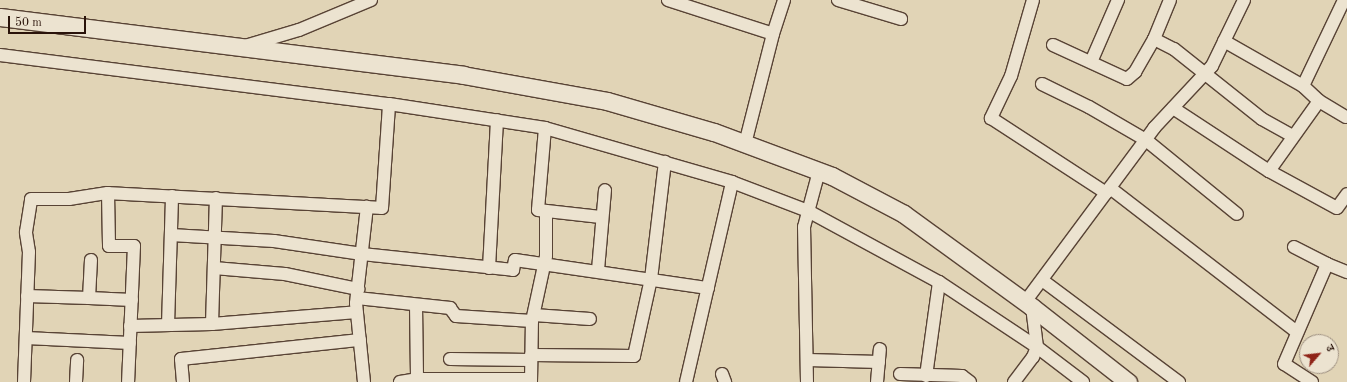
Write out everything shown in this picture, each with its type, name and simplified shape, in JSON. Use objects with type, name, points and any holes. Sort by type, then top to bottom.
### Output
[{"type":"main road","points":[[0,17],[463,75],[607,101],[745,144],[819,171],[904,214],[1028,304],[1128,382]]},
{"type":"street","points":[[239,47],[299,30],[371,0]]},
{"type":"street","points":[[668,0],[773,34]]},
{"type":"street","points":[[745,144],[773,34],[784,0]]},
{"type":"street","points":[[838,0],[901,19]]},
{"type":"street","points":[[1033,0],[1011,76],[991,118],[1106,193]]},
{"type":"street","points":[[1091,62],[1118,0]]},
{"type":"street","points":[[1053,45],[1127,79],[1135,72],[1154,39],[1170,0]]},
{"type":"street","points":[[1014,382],[1033,357],[1037,347],[1028,304],[1042,280],[1146,140],[1212,66],[1244,0]]},
{"type":"street","points":[[1303,86],[1344,0]]},
{"type":"street","points":[[1154,39],[1174,49],[1204,75],[1262,120],[1293,136]]},
{"type":"street","points":[[1224,41],[1303,86],[1319,101],[1346,118]]},
{"type":"street","points":[[0,55],[389,104],[544,128],[732,182],[808,211],[939,282],[1037,347],[1083,382]]},
{"type":"street","points":[[1042,84],[1089,107],[1146,140],[1237,214]]},
{"type":"street","points":[[1269,171],[1319,101]]},
{"type":"street","points":[[24,382],[29,252],[26,232],[31,199],[69,199],[108,193],[382,208],[389,104]]},
{"type":"street","points":[[1173,108],[1269,171],[1337,208],[1347,194]]},
{"type":"street","points":[[490,268],[497,120]]},
{"type":"street","points":[[544,128],[538,210],[601,217]]},
{"type":"street","points":[[450,359],[634,356],[651,279],[665,162]]},
{"type":"street","points":[[806,382],[808,360],[804,227],[819,171]]},
{"type":"street","points":[[686,382],[732,182]]},
{"type":"street","points":[[1106,193],[1110,188],[1297,332]]},
{"type":"street","points":[[598,270],[601,217],[605,190]]},
{"type":"street","points":[[108,193],[109,246],[134,246],[128,382]]},
{"type":"street","points":[[168,325],[172,196]]},
{"type":"street","points":[[212,324],[216,198]]},
{"type":"street","points":[[364,382],[357,312],[357,294],[367,207]]},
{"type":"street","points":[[400,382],[417,379],[531,380],[533,318],[544,264],[546,211]]},
{"type":"street","points":[[171,235],[214,235],[274,241],[362,254],[513,270],[515,260],[598,270],[708,288]]},
{"type":"street","points":[[1294,247],[1327,264],[1347,272]]},
{"type":"street","points":[[89,298],[91,260]]},
{"type":"street","points":[[1312,382],[1295,379],[1284,364],[1327,264]]},
{"type":"street","points":[[214,268],[285,274],[357,294],[450,308],[456,316],[590,319]]},
{"type":"street","points":[[1042,280],[1179,382]]},
{"type":"street","points":[[926,376],[939,282]]},
{"type":"street","points":[[27,296],[132,300]]},
{"type":"street","points":[[416,304],[417,379]]},
{"type":"street","points":[[130,326],[212,324],[357,312]]},
{"type":"street","points":[[26,338],[130,343]]},
{"type":"street","points":[[183,382],[181,359],[360,340]]},
{"type":"street","points":[[877,382],[880,349]]},
{"type":"street","points":[[76,382],[77,360]]},
{"type":"street","points":[[808,360],[879,362]]},
{"type":"street","points":[[900,374],[962,376],[970,382]]}]
